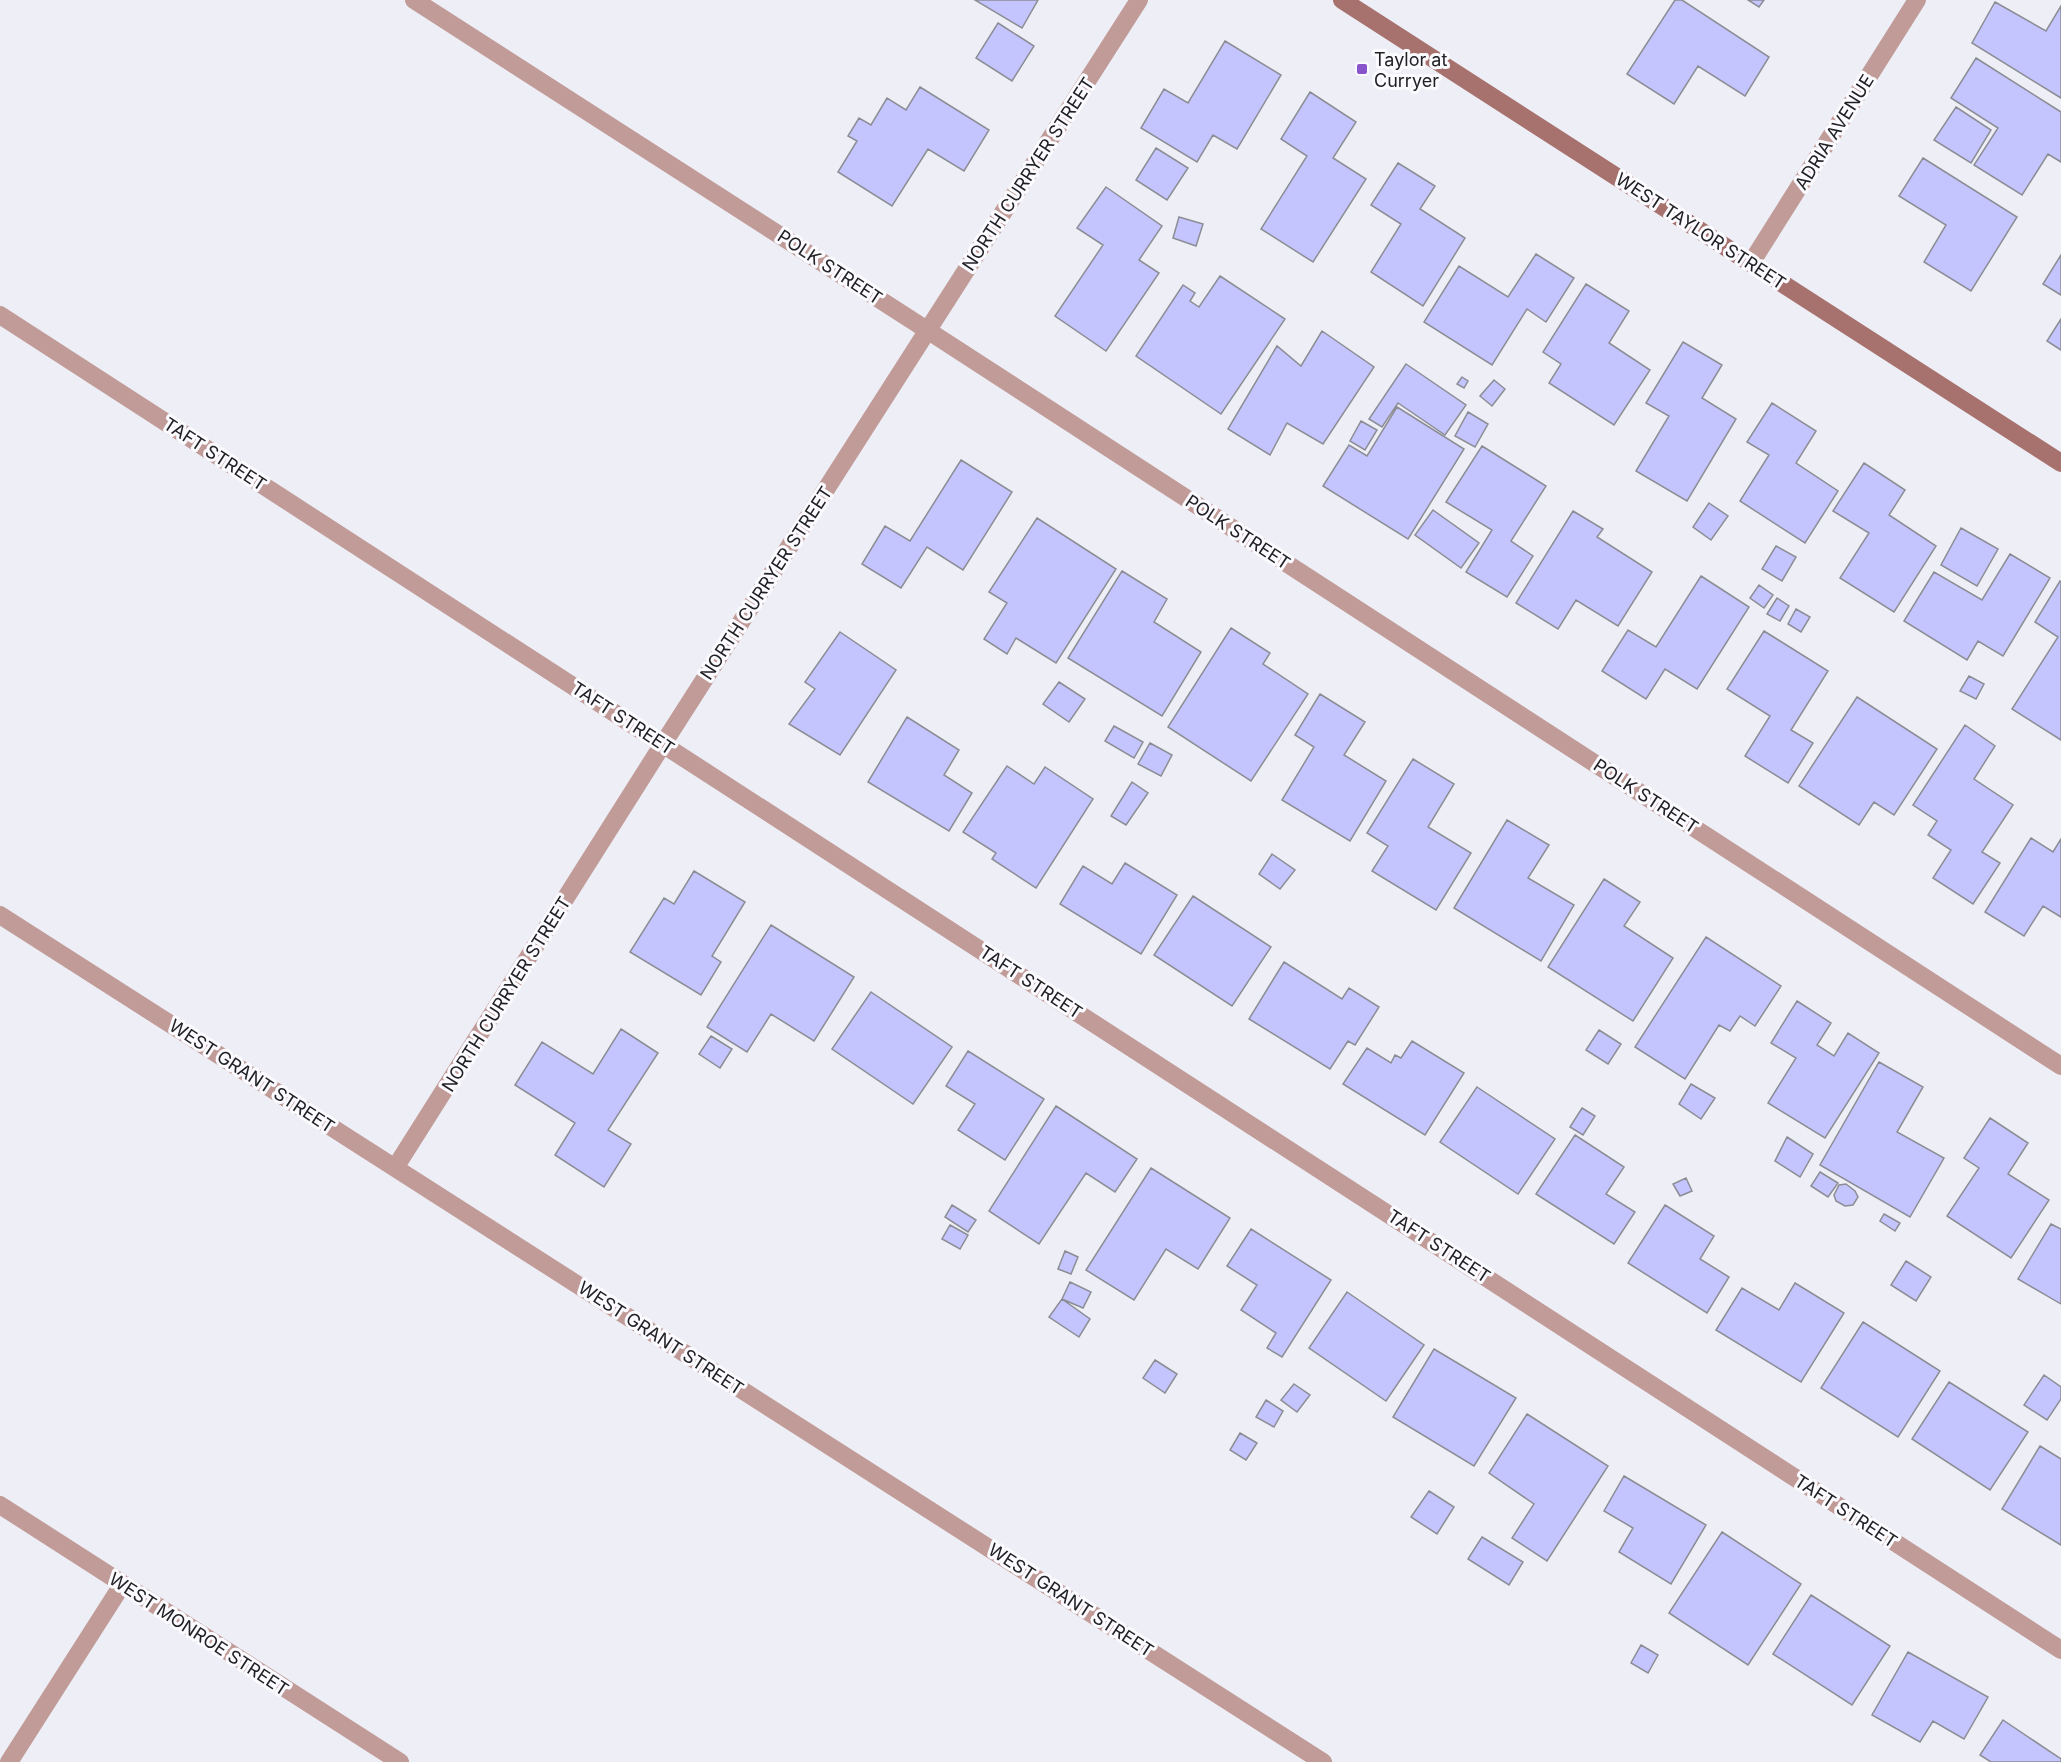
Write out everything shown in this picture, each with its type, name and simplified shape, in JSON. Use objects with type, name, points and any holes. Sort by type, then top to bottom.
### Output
[{"type":"street","name":"POLK STREET","points":[[414,0],[2061,1066]]},
{"type":"street","name":"NORTH CURRYER STREET","points":[[396,1168],[663,744],[1139,0]]},
{"type":"street","name":"WEST TAYLOR STREET","points":[[1342,0],[2061,463]]},
{"type":"street","name":"ADRIA AVENUE","points":[[1751,263],[1917,0]]},
{"type":"street","name":"TAFT STREET","points":[[0,315],[2061,1650]]},
{"type":"street","name":"WEST GRANT STREET","points":[[0,915],[1323,1762]]},
{"type":"street","name":"WEST MONROE STREET","points":[[0,1505],[400,1762]]},
{"type":"street","points":[[9,1762],[122,1585]]},
{"type":"building","points":[[975,0],[1038,0],[1022,28]]},
{"type":"building","points":[[1675,0],[1682,0],[1769,57],[1745,96],[1698,66],[1674,104],[1627,74]]},
{"type":"building","points":[[1748,0],[1764,0],[1759,7]]},
{"type":"building","points":[[1995,2],[2046,31],[2061,6],[2061,98],[1972,43]]},
{"type":"building","points":[[998,23],[1034,46],[1012,81],[976,58]]},
{"type":"building","points":[[1225,41],[1281,75],[1237,149],[1213,135],[1197,162],[1141,128],[1164,89],[1188,103]]},
{"type":"building","points":[[1976,58],[2061,112],[2061,162],[2048,154],[2022,195],[1974,165],[1998,128],[1951,98]]},
{"type":"building","points":[[920,87],[989,130],[964,171],[928,149],[892,206],[838,172],[857,141],[848,136],[859,118],[871,125],[887,98],[906,110]]},
{"type":"building","points":[[1310,92],[1356,122],[1333,158],[1366,179],[1313,262],[1261,229],[1307,156],[1281,139]]},
{"type":"building","points":[[1956,107],[1991,130],[1971,163],[1934,140]]},
{"type":"building","points":[[1156,148],[1188,168],[1167,200],[1136,180]]},
{"type":"building","points":[[1923,158],[2017,217],[1971,291],[1924,262],[1946,225],[1899,196]]},
{"type":"building","points":[[1398,163],[1435,186],[1420,209],[1465,238],[1423,306],[1371,272],[1401,224],[1371,205]]},
{"type":"building","points":[[1106,187],[1162,226],[1139,260],[1159,273],[1106,351],[1055,316],[1103,245],[1077,228]]},
{"type":"building","points":[[1179,217],[1203,224],[1196,246],[1173,238]]},
{"type":"building","points":[[1536,254],[1574,278],[1546,322],[1527,309],[1492,365],[1424,322],[1459,266],[1508,297]]},
{"type":"building","points":[[2061,255],[2061,295],[2043,284]]},
{"type":"building","points":[[1220,276],[1285,319],[1221,414],[1136,356],[1183,285],[1195,293],[1190,301],[1199,307]]},
{"type":"building","points":[[1586,284],[1629,311],[1609,343],[1650,370],[1614,425],[1549,383],[1561,364],[1543,352]]},
{"type":"building","points":[[2061,319],[2061,350],[2047,341]]},
{"type":"building","points":[[1322,331],[1374,367],[1323,444],[1287,423],[1270,455],[1228,429],[1277,346],[1301,366]]},
{"type":"building","points":[[1683,342],[1722,365],[1702,398],[1736,419],[1687,501],[1636,471],[1669,416],[1646,403]]},
{"type":"building","points":[[1406,364],[1466,405],[1445,435],[1398,403],[1382,427],[1369,419]]},
{"type":"building","points":[[1462,377],[1468,381],[1464,388],[1457,384]]},
{"type":"building","points":[[1494,380],[1505,389],[1492,406],[1480,396]]},
{"type":"building","points":[[1772,403],[1816,431],[1796,463],[1838,491],[1805,543],[1740,501],[1769,455],[1747,442]]},
{"type":"building","points":[[1397,407],[1464,449],[1408,539],[1323,486],[1349,445],[1367,456]]},
{"type":"building","points":[[1468,412],[1488,424],[1475,447],[1455,436]]},
{"type":"building","points":[[1361,421],[1377,430],[1365,450],[1350,441]]},
{"type":"building","points":[[1482,446],[1546,486],[1511,541],[1533,556],[1507,597],[1466,572],[1492,530],[1446,502]]},
{"type":"building","points":[[961,460],[1012,492],[963,570],[927,547],[901,588],[862,564],[885,526],[910,541]]},
{"type":"building","points":[[1864,463],[1905,490],[1889,515],[1936,546],[1894,612],[1840,578],[1869,533],[1833,511]]},
{"type":"building","points":[[1709,503],[1728,516],[1711,540],[1693,527]]},
{"type":"building","points":[[1433,510],[1479,543],[1461,568],[1415,535]]},
{"type":"building","points":[[1573,511],[1603,529],[1597,537],[1652,572],[1618,626],[1576,600],[1558,629],[1516,603]]},
{"type":"building","points":[[1037,518],[1116,569],[1056,663],[1016,638],[1007,654],[984,639],[1007,603],[989,592]]},
{"type":"building","points":[[1961,528],[1998,549],[1977,586],[1941,565]]},
{"type":"building","points":[[1776,546],[1796,557],[1782,581],[1762,569]]},
{"type":"building","points":[[2010,554],[2050,578],[2003,656],[1978,641],[1967,660],[1904,621],[1934,572],[1982,600]]},
{"type":"building","points":[[1122,571],[1167,599],[1154,622],[1201,652],[1162,716],[1068,658]]},
{"type":"building","points":[[1701,576],[1749,607],[1697,689],[1665,669],[1646,699],[1602,671],[1628,630],[1656,647]]},
{"type":"building","points":[[2060,581],[2061,740],[2012,709],[2058,637],[2035,622]]},
{"type":"building","points":[[1759,585],[1773,595],[1764,608],[1750,598]]},
{"type":"building","points":[[1777,598],[1789,606],[1780,621],[1767,614]]},
{"type":"building","points":[[1796,609],[1810,617],[1801,632],[1788,624]]},
{"type":"building","points":[[1231,628],[1270,653],[1263,664],[1308,694],[1251,781],[1168,727]]},
{"type":"building","points":[[1764,631],[1828,671],[1791,730],[1813,743],[1788,783],[1745,756],[1770,716],[1727,689]]},
{"type":"building","points":[[840,632],[896,670],[840,755],[789,724],[815,689],[805,682]]},
{"type":"building","points":[[1969,676],[1984,684],[1976,699],[1960,691]]},
{"type":"building","points":[[1059,682],[1085,699],[1069,722],[1043,704]]},
{"type":"building","points":[[1320,694],[1365,722],[1344,755],[1386,781],[1350,841],[1282,800],[1314,747],[1295,735]]},
{"type":"building","points":[[1857,697],[1937,749],[1894,815],[1874,802],[1859,825],[1799,786]]},
{"type":"building","points":[[907,717],[959,750],[944,775],[972,793],[949,831],[868,782]]},
{"type":"building","points":[[1965,725],[1995,746],[1974,779],[2013,805],[1982,852],[2000,863],[1973,904],[1933,878],[1951,850],[1928,835],[1937,821],[1913,805]]},
{"type":"building","points":[[1114,726],[1143,742],[1134,758],[1105,741]]},
{"type":"building","points":[[1150,743],[1172,755],[1161,776],[1138,764]]},
{"type":"building","points":[[1413,759],[1454,784],[1428,827],[1471,853],[1436,910],[1372,871],[1388,846],[1367,833]]},
{"type":"building","points":[[1007,766],[1034,784],[1045,767],[1093,799],[1036,888],[992,859],[996,853],[963,832]]},
{"type":"building","points":[[1132,782],[1148,793],[1126,825],[1111,816]]},
{"type":"building","points":[[1507,820],[1549,845],[1528,878],[1574,905],[1541,961],[1454,908]]},
{"type":"building","points":[[2031,838],[2053,852],[2061,839],[2061,917],[2043,906],[2024,936],[1985,912]]},
{"type":"building","points":[[1272,854],[1295,870],[1280,889],[1259,874]]},
{"type":"building","points":[[1125,863],[1177,895],[1141,954],[1060,904],[1083,866],[1112,884]]},
{"type":"building","points":[[694,871],[745,902],[712,956],[721,962],[701,995],[630,952],[664,898],[674,904]]},
{"type":"building","points":[[1604,879],[1640,902],[1624,926],[1673,958],[1633,1021],[1548,967]]},
{"type":"building","points":[[1193,896],[1271,947],[1232,1006],[1154,955]]},
{"type":"building","points":[[771,925],[854,977],[814,1041],[771,1014],[747,1052],[707,1027]]},
{"type":"building","points":[[1706,937],[1781,986],[1755,1026],[1740,1016],[1730,1031],[1719,1025],[1685,1079],[1635,1047]]},
{"type":"building","points":[[1284,962],[1342,999],[1349,988],[1379,1007],[1355,1045],[1348,1041],[1330,1069],[1249,1019]]},
{"type":"building","points":[[871,992],[952,1047],[913,1104],[832,1049]]},
{"type":"building","points":[[1797,1001],[1831,1023],[1817,1045],[1834,1056],[1848,1033],[1879,1053],[1825,1138],[1768,1103],[1796,1058],[1771,1043]]},
{"type":"building","points":[[621,1029],[658,1053],[608,1130],[631,1144],[604,1187],[555,1155],[575,1123],[515,1085],[542,1042],[593,1074]]},
{"type":"building","points":[[1599,1030],[1621,1044],[1608,1064],[1586,1050]]},
{"type":"building","points":[[711,1036],[732,1049],[720,1068],[699,1054]]},
{"type":"building","points":[[1412,1041],[1464,1073],[1425,1135],[1343,1084],[1367,1048],[1391,1063],[1395,1055],[1401,1058]]},
{"type":"building","points":[[968,1051],[1044,1099],[1005,1160],[958,1130],[975,1104],[946,1086]]},
{"type":"building","points":[[1879,1062],[1923,1087],[1897,1132],[1944,1158],[1910,1217],[1820,1165]]},
{"type":"building","points":[[1691,1084],[1715,1098],[1701,1119],[1679,1104]]},
{"type":"building","points":[[1477,1087],[1555,1139],[1518,1194],[1440,1142]]},
{"type":"building","points":[[1056,1106],[1137,1159],[1115,1192],[1086,1173],[1039,1244],[989,1211]]},
{"type":"building","points":[[1582,1108],[1595,1116],[1583,1135],[1570,1127]]},
{"type":"building","points":[[1990,1118],[2028,1143],[2008,1174],[2049,1200],[2011,1258],[1947,1216],[1979,1168],[1964,1158]]},
{"type":"building","points":[[1575,1135],[1624,1167],[1606,1194],[1635,1212],[1614,1244],[1536,1194]]},
{"type":"building","points":[[1787,1137],[1813,1154],[1800,1177],[1775,1161]]},
{"type":"building","points":[[1151,1168],[1230,1218],[1198,1269],[1166,1249],[1134,1300],[1086,1270]]},
{"type":"building","points":[[1820,1172],[1838,1183],[1828,1197],[1811,1186]]},
{"type":"building","points":[[1686,1178],[1692,1191],[1680,1196],[1673,1184]]},
{"type":"building","points":[[1846,1184],[1855,1191],[1858,1197],[1853,1205],[1845,1206],[1836,1201],[1834,1195],[1839,1185]]},
{"type":"building","points":[[952,1205],[976,1220],[968,1232],[945,1217]]},
{"type":"building","points":[[1665,1205],[1714,1236],[1700,1259],[1729,1277],[1707,1313],[1628,1263]]},
{"type":"building","points":[[1884,1214],[1900,1223],[1895,1231],[1880,1221]]},
{"type":"building","points":[[2051,1224],[2061,1229],[2061,1304],[2018,1279]]},
{"type":"building","points":[[950,1225],[968,1235],[960,1249],[942,1239]]},
{"type":"building","points":[[1251,1229],[1331,1280],[1282,1357],[1267,1348],[1276,1333],[1241,1310],[1257,1285],[1227,1266]]},
{"type":"building","points":[[1065,1251],[1078,1257],[1071,1274],[1058,1269]]},
{"type":"building","points":[[1906,1261],[1931,1277],[1916,1301],[1891,1285]]},
{"type":"building","points":[[1070,1282],[1091,1292],[1083,1308],[1062,1299]]},
{"type":"building","points":[[1795,1283],[1844,1313],[1801,1382],[1716,1330],[1742,1288],[1779,1310]]},
{"type":"building","points":[[1347,1292],[1424,1345],[1386,1401],[1309,1348]]},
{"type":"building","points":[[1062,1299],[1090,1319],[1079,1337],[1049,1317]]},
{"type":"building","points":[[1863,1322],[1940,1371],[1898,1437],[1821,1388]]},
{"type":"building","points":[[1434,1349],[1516,1398],[1474,1466],[1393,1417]]},
{"type":"building","points":[[1155,1360],[1177,1374],[1165,1393],[1143,1378]]},
{"type":"building","points":[[2044,1375],[2061,1387],[2061,1399],[2047,1420],[2024,1405]]},
{"type":"building","points":[[1949,1382],[2028,1432],[1990,1490],[1912,1439]]},
{"type":"building","points":[[1294,1384],[1310,1395],[1297,1412],[1281,1400]]},
{"type":"building","points":[[1266,1400],[1283,1411],[1274,1427],[1256,1417]]},
{"type":"building","points":[[1527,1414],[1608,1466],[1547,1561],[1512,1538],[1534,1504],[1489,1473]]},
{"type":"building","points":[[1240,1433],[1257,1443],[1246,1460],[1230,1450]]},
{"type":"building","points":[[2040,1446],[2061,1459],[2061,1545],[2002,1509]]},
{"type":"building","points":[[1624,1476],[1706,1525],[1671,1584],[1619,1552],[1633,1528],[1604,1511]]},
{"type":"building","points":[[1429,1491],[1454,1507],[1437,1534],[1411,1517]]},
{"type":"building","points":[[1722,1532],[1801,1584],[1748,1665],[1669,1613]]},
{"type":"building","points":[[1482,1537],[1523,1562],[1509,1585],[1468,1559]]},
{"type":"building","points":[[1811,1595],[1890,1646],[1852,1705],[1773,1654]]},
{"type":"building","points":[[1641,1645],[1658,1655],[1648,1673],[1631,1663]]},
{"type":"building","points":[[1908,1652],[1988,1697],[1964,1739],[1933,1721],[1920,1742],[1872,1715]]},
{"type":"building","points":[[2003,1720],[2061,1759],[2061,1762],[1991,1762],[1980,1755]]},
{"type":"place","name":"Taylor at Curryer","points":[[1362,69]]}]
